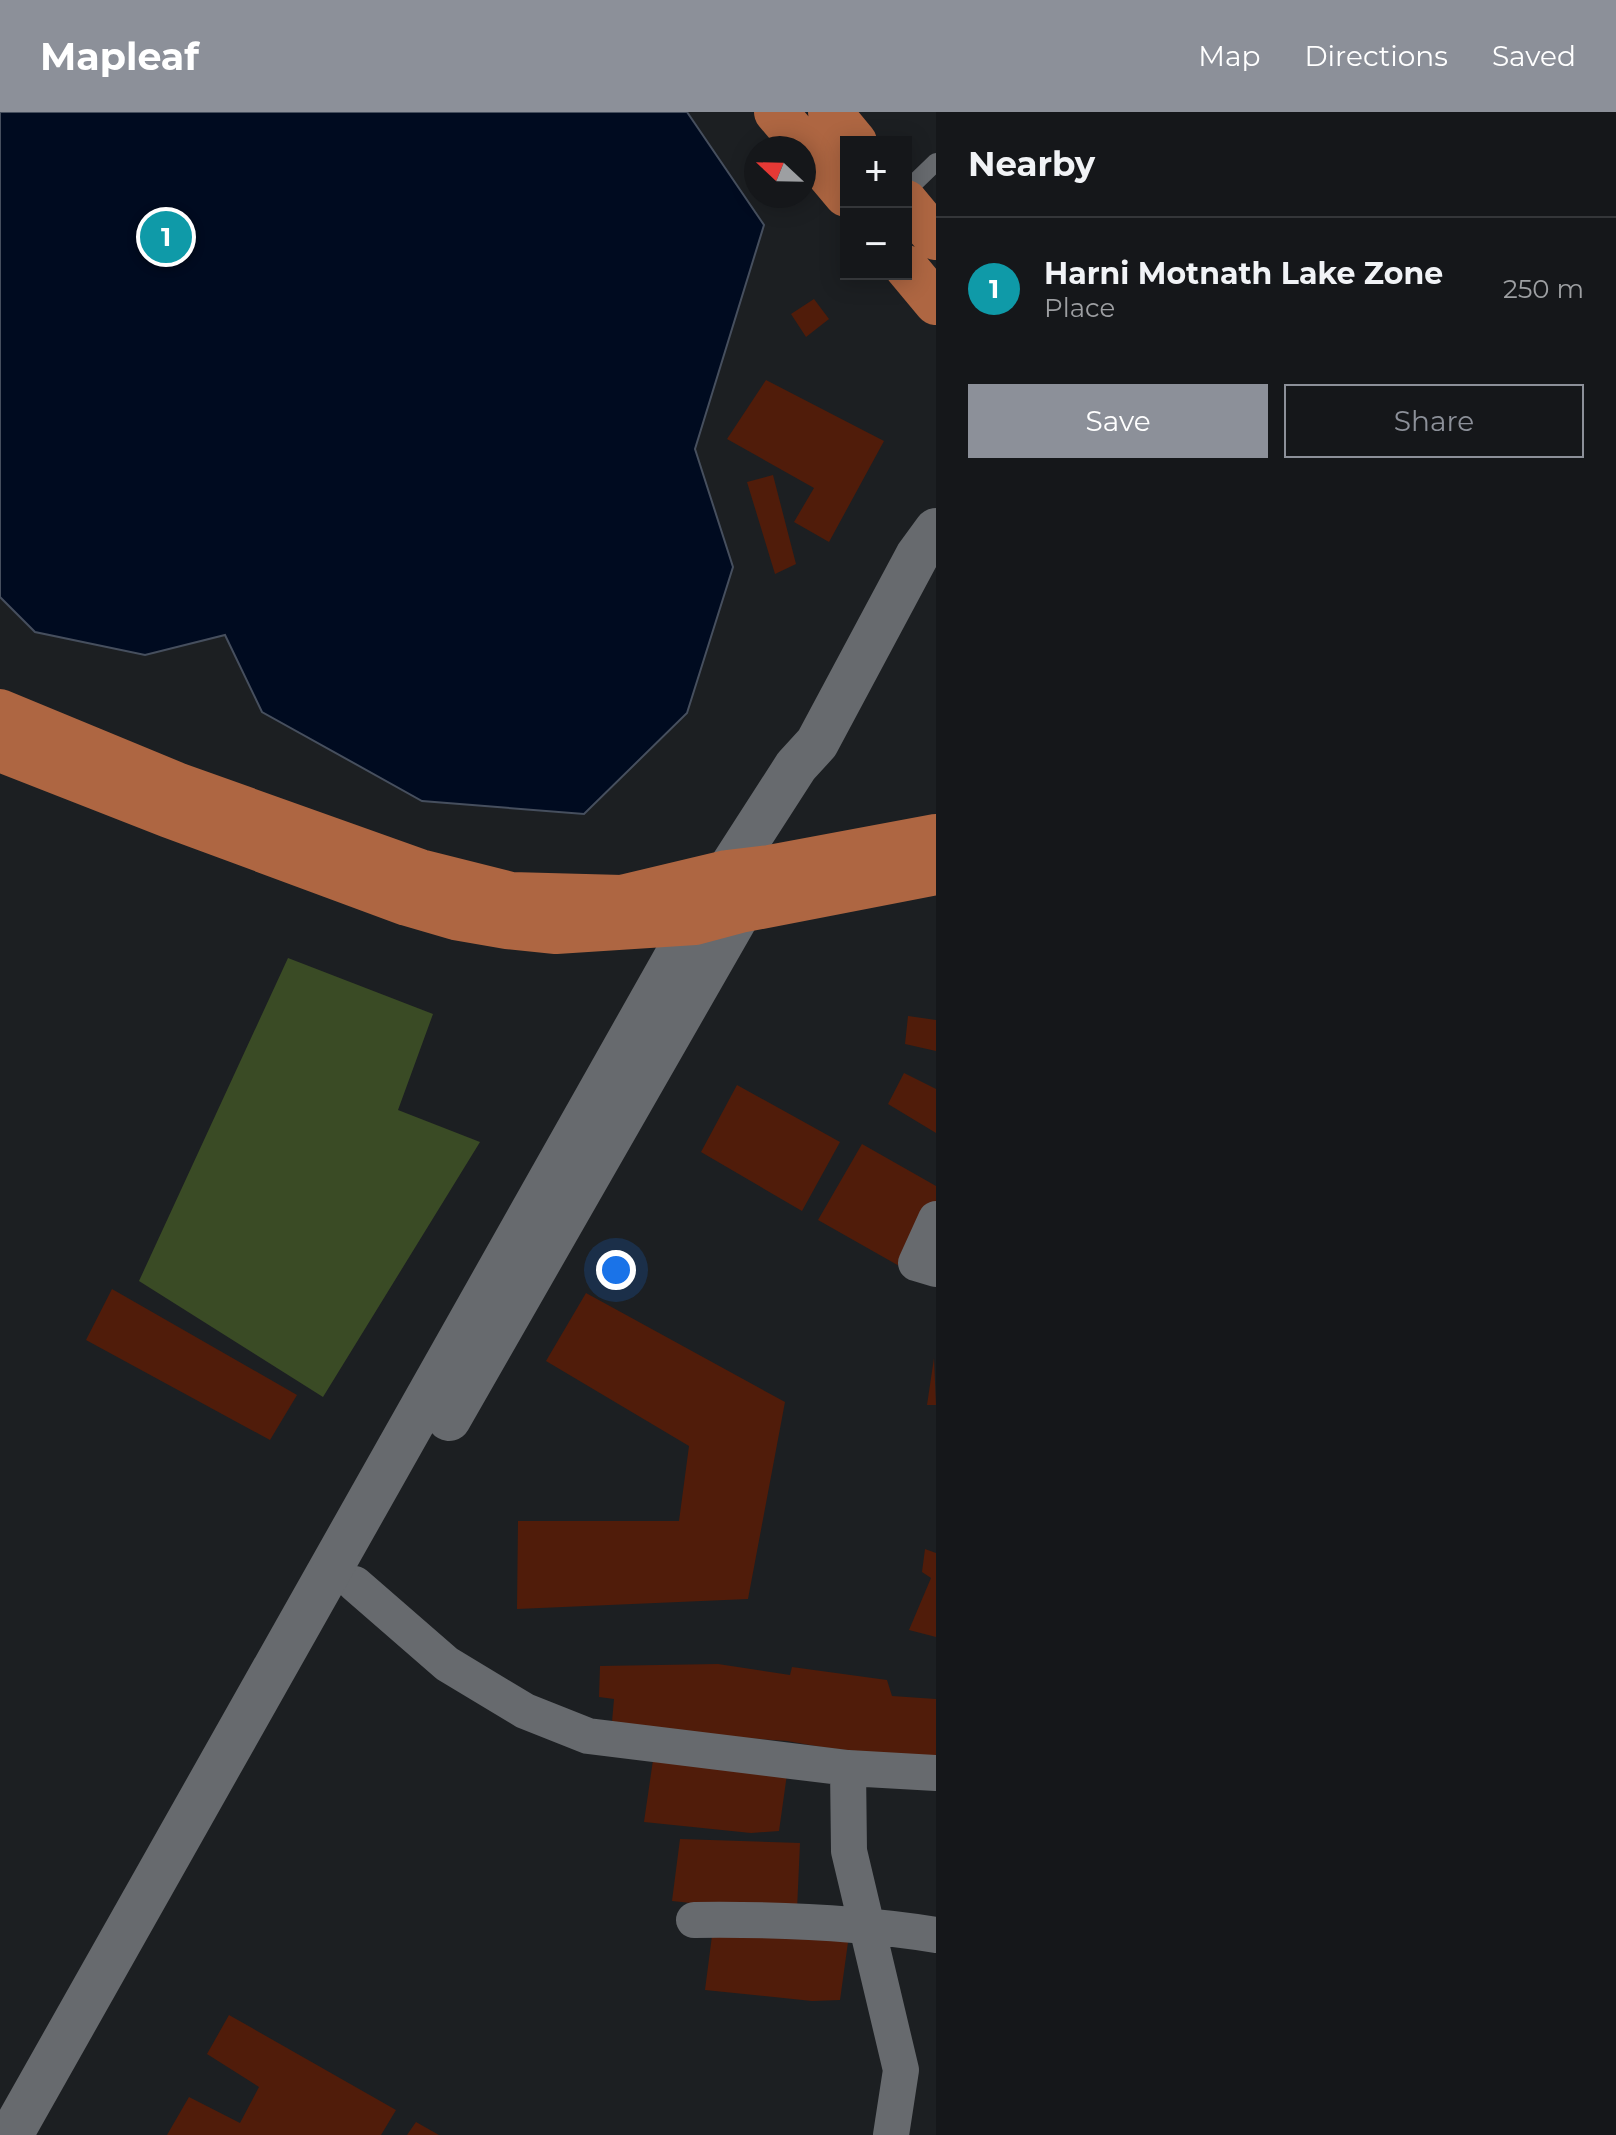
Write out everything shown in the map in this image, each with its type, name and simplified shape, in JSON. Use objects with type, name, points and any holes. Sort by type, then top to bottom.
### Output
[{"type":"main road","points":[[776,112],[840,188]]},
{"type":"main road","points":[[830,112],[850,136]]},
{"type":"main road","points":[[911,208],[936,238]]},
{"type":"main road","points":[[912,274],[936,303]]},
{"type":"main road","points":[[43,2135],[355,1584],[733,891],[796,766],[817,743],[917,556],[936,530]]},
{"type":"main road","points":[[0,711],[207,795],[420,871],[511,894],[622,897],[733,891],[936,873]]},
{"type":"main road","points":[[770,867],[816,776],[817,743]]},
{"type":"main road","points":[[0,750],[362,887],[455,918],[556,932],[695,923]]},
{"type":"main road","points":[[11,2135],[695,923],[733,891],[770,867],[936,836]]},
{"type":"street","points":[[936,1219],[916,1263],[936,1269]]},
{"type":"street","points":[[355,1584],[447,1664],[525,1711],[588,1736],[848,1768],[936,1773]]},
{"type":"street","points":[[848,1768],[849,1851],[901,2070],[891,2135]]},
{"type":"street","points":[[694,1920],[782,1920],[866,1925],[936,1935]]},
{"type":"lane","points":[[912,185],[936,162]]},
{"type":"green space","points":[[288,958],[433,1014],[398,1110],[480,1142],[323,1397],[139,1281]]},
{"type":"water","points":[[0,112],[687,112],[744,196],[744,208],[752,208],[764,225],[695,449],[733,567],[687,713],[584,814],[422,801],[262,712],[225,635],[145,655],[35,632],[0,597]]},
{"type":"building","points":[[814,299],[829,319],[806,337],[791,314]]},
{"type":"building","points":[[766,380],[884,441],[829,542],[794,522],[814,488],[727,439]]},
{"type":"building","points":[[773,475],[796,564],[775,574],[747,482]]},
{"type":"building","points":[[908,1016],[936,1020],[936,1051],[905,1044]]},
{"type":"building","points":[[904,1073],[936,1089],[936,1133],[888,1104]]},
{"type":"building","points":[[737,1085],[840,1142],[802,1211],[701,1152]]},
{"type":"building","points":[[862,1144],[936,1186],[936,1204],[901,1267],[818,1220]]},
{"type":"building","points":[[112,1289],[297,1395],[270,1440],[86,1340]]},
{"type":"building","points":[[586,1293],[785,1402],[748,1599],[517,1609],[518,1521],[679,1521],[689,1446],[546,1361]]},
{"type":"building","points":[[934,1358],[936,1405],[927,1405]]},
{"type":"building","points":[[925,1549],[936,1553],[936,1637],[909,1630],[931,1578],[922,1572]]},
{"type":"building","points":[[718,1664],[790,1675],[792,1667],[887,1680],[892,1696],[936,1699],[936,1760],[787,1741],[646,1731],[612,1722],[614,1699],[599,1697],[600,1666]]},
{"type":"building","points":[[653,1760],[788,1767],[779,1831],[751,1833],[644,1822]]},
{"type":"building","points":[[680,1839],[800,1843],[797,1910],[779,1912],[672,1901]]},
{"type":"building","points":[[713,1928],[849,1935],[840,2000],[812,2001],[705,1990]]},
{"type":"building","points":[[229,2015],[396,2110],[381,2135],[167,2135],[189,2097],[240,2123],[259,2087],[207,2054]]},
{"type":"building","points":[[416,2122],[439,2135],[407,2135]]},
{"type":"place","name":"Harni Motnath Lake Zone","points":[[166,237]]}]
